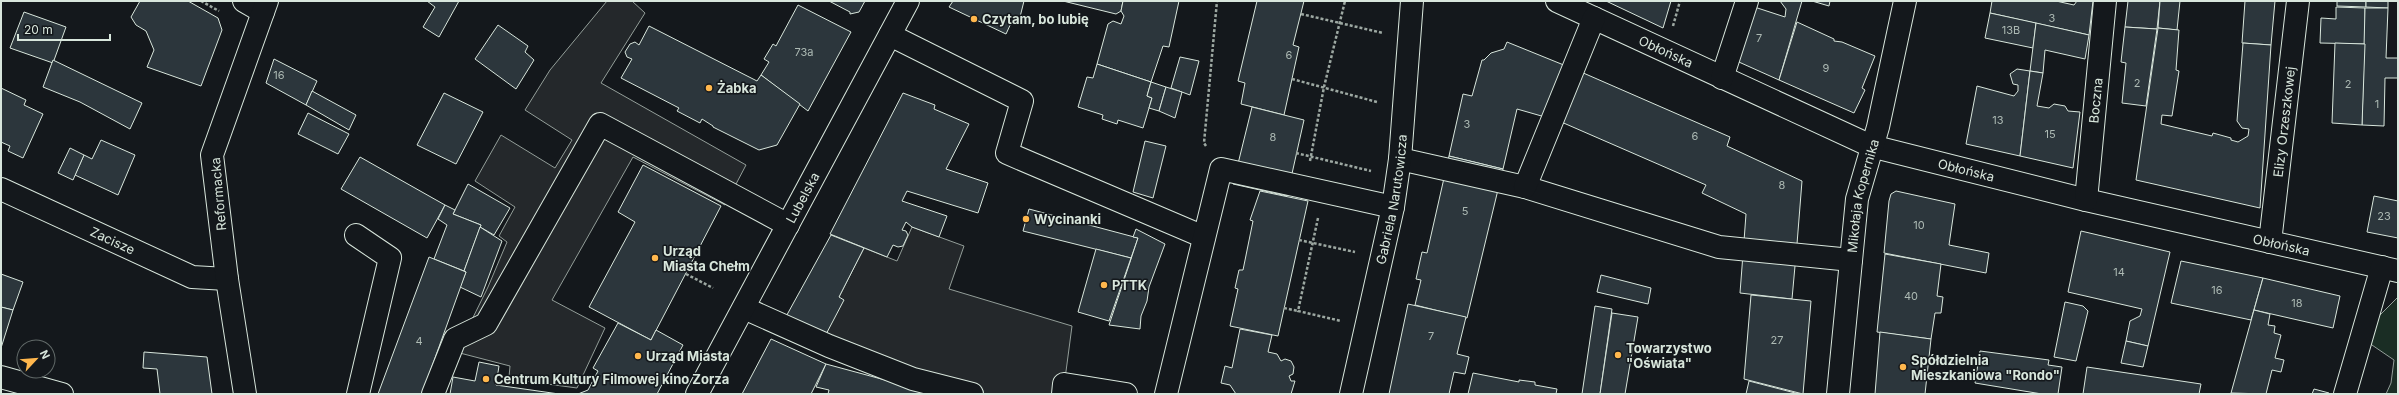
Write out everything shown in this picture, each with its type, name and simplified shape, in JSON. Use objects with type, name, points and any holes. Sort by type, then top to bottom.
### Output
[{"type":"street","points":[[244,1],[265,6]]},
{"type":"street","name":"Lubelska","points":[[697,394],[908,1]]},
{"type":"street","name":"Gabriela Narutowicza","points":[[1351,394],[1393,207],[1400,159],[1412,1]]},
{"type":"street","name":"Obłońska","points":[[1557,1],[1871,146],[2086,200],[2390,269]]},
{"type":"street","points":[[1722,78],[1747,1]]},
{"type":"street","name":"Mikołaja Kopernika","points":[[1838,394],[1857,198],[1871,146],[1878,127],[1905,1]]},
{"type":"street","name":"Boczna","points":[[2086,200],[2106,1]]},
{"type":"street","name":"Elizy Orzeszkowej","points":[[2270,242],[2298,1]]},
{"type":"street","name":"Reformacka","points":[[244,394],[227,279],[212,155],[265,6]]},
{"type":"street","points":[[1525,187],[1594,18]]},
{"type":"street","points":[[890,35],[1022,100],[1007,153],[1204,237]]},
{"type":"street","points":[[433,394],[455,339],[486,324],[600,124],[788,225]]},
{"type":"street","points":[[1400,159],[1525,187],[1719,247],[1851,260]]},
{"type":"street","points":[[1166,394],[1221,168],[1393,207]]},
{"type":"street","name":"Zacisze","points":[[1,189],[192,277],[227,279]]},
{"type":"street","points":[[356,235],[390,258],[358,394]]},
{"type":"street","points":[[2344,394],[2390,269]]},
{"type":"street","points":[[744,308],[829,346],[913,378],[972,394]]},
{"type":"street","points":[[1,377],[62,394]]},
{"type":"street","points":[[1063,394],[1064,384],[1126,394]]},
{"type":"path","points":[[201,1],[220,12]]},
{"type":"path","points":[[1217,1],[1204,143],[1221,168]]},
{"type":"path","points":[[1298,311],[1312,243],[1313,190],[1310,158],[1324,87],[1345,1]]},
{"type":"path","points":[[1301,14],[1384,33]]},
{"type":"path","points":[[1292,79],[1378,103]]},
{"type":"path","points":[[1296,154],[1376,172]]},
{"type":"path","points":[[1299,240],[1358,253]]},
{"type":"path","points":[[686,274],[713,288]]},
{"type":"path","points":[[1284,308],[1343,321]]},
{"type":"green space","points":[[2398,297],[2398,394],[2386,394],[2391,383],[2394,360],[2369,343],[2372,323]]},
{"type":"shaded area","points":[[607,1],[632,1],[645,13],[601,83],[746,165],[725,205],[633,157],[552,300],[605,328],[577,388],[525,381],[509,377],[510,366],[456,352],[488,287],[507,242],[499,236],[515,207],[475,181],[501,135],[555,168],[572,140],[525,110],[550,70]]},
{"type":"shaded area","points":[[912,227],[964,246],[949,289],[1072,326],[1063,394],[972,394],[821,343],[839,297],[864,248],[897,261]]},
{"type":"building","points":[[140,1],[188,1],[218,18],[222,30],[201,86],[147,67],[154,50],[146,31],[136,25],[131,17]]},
{"type":"building","points":[[427,1],[459,1],[439,37],[423,27],[435,7]]},
{"type":"building","points":[[829,1],[865,1],[859,12],[850,14],[850,12]]},
{"type":"building","points":[[953,1],[1024,1],[1019,21],[1012,21],[1006,34],[949,7]]},
{"type":"building","points":[[1063,1],[1123,1],[1121,11],[1116,14]]},
{"type":"building","points":[[1123,1],[1179,1],[1169,47],[1163,46],[1151,82],[1097,64],[1108,24],[1113,21],[1121,24],[1124,16],[1121,11]]},
{"type":"building","points":[[1257,1],[1304,1],[1293,45],[1299,47],[1284,115],[1241,104],[1245,83],[1238,81]]},
{"type":"building","points":[[1606,1],[1671,1],[1663,28]]},
{"type":"building","points":[[1736,1],[1785,17],[1786,9],[1780,1],[1802,1],[1779,80],[1721,54]]},
{"type":"building","points":[[1812,1],[1830,1],[1829,6]]},
{"type":"building","points":[[1992,1],[2056,1],[2074,5],[2077,1],[2093,1],[2089,35],[1990,13]]},
{"type":"building","points":[[2128,1],[2160,1],[2157,29],[2125,27]]},
{"type":"building","points":[[2160,1],[2180,1],[2177,30],[2158,28]]},
{"type":"building","points":[[2245,1],[2275,1],[2271,45],[2242,43]]},
{"type":"building","points":[[2337,1],[2366,1],[2366,7],[2337,6]]},
{"type":"building","points":[[2366,1],[2388,1],[2388,8],[2366,7]]},
{"type":"building","points":[[798,5],[851,32],[808,111],[761,75],[769,62],[764,59],[773,44],[776,46]]},
{"type":"building","points":[[2336,7],[2365,8],[2365,44],[2320,43],[2321,18],[2336,19]]},
{"type":"building","points":[[2365,8],[2388,8],[2386,58],[2398,58],[2398,78],[2385,78],[2384,126],[2362,125]]},
{"type":"building","points":[[24,12],[66,27],[53,63],[10,48]]},
{"type":"building","points":[[1990,13],[2036,23],[2033,48],[1985,38]]},
{"type":"building","points":[[1797,22],[1834,39],[1834,41],[1842,42],[1875,56],[1862,88],[1865,90],[1854,113],[1779,80]]},
{"type":"building","points":[[2036,23],[2089,35],[2085,59],[2045,50],[2043,73],[2030,71]]},
{"type":"building","points":[[498,25],[528,46],[525,52],[534,60],[516,89],[475,59]]},
{"type":"building","name":"Żabka","points":[[649,26],[757,81],[761,75],[800,104],[777,145],[759,150],[713,127],[702,119],[700,123],[677,111],[679,108],[621,78],[632,59],[627,57],[625,52],[630,44],[635,42],[639,45]]},
{"type":"building","points":[[2125,27],[2157,29],[2146,106],[2122,103],[2126,63],[2121,62]]},
{"type":"building","points":[[2158,28],[2179,30],[2176,70],[2179,71],[2172,116],[2162,115],[2161,124],[2212,136],[2213,133],[2231,138],[2231,140],[2238,142],[2248,136],[2249,129],[2242,128],[2237,121],[2243,43],[2271,45],[2260,208],[2136,180]]},
{"type":"building","points":[[1507,42],[1581,72],[1559,121],[1517,109],[1503,169],[1449,156],[1463,94],[1472,96],[1482,60],[1484,60],[1491,53],[1504,49]]},
{"type":"building","points":[[2335,43],[2365,44],[2362,125],[2332,123]]},
{"type":"building","points":[[1180,57],[1199,61],[1190,95],[1171,88]]},
{"type":"building","points":[[274,59],[317,81],[306,105],[266,83]]},
{"type":"building","points":[[53,60],[142,103],[130,129],[80,102],[43,87]]},
{"type":"building","points":[[1097,64],[1151,82],[1147,96],[1152,98],[1143,128],[1118,120],[1117,124],[1102,119],[1103,115],[1078,107],[1087,77],[1093,78]]},
{"type":"building","points":[[2017,69],[2030,71],[2020,156],[1966,144],[1977,86],[2014,96],[2018,91],[2018,85],[2013,84],[2010,74]]},
{"type":"building","points":[[2030,71],[2043,73],[2037,106],[2049,108],[2054,104],[2065,106],[2068,111],[2080,112],[2073,168],[2020,156]]},
{"type":"building","points":[[1581,72],[1730,137],[1727,146],[1802,181],[1797,244],[1744,241],[1746,214],[1702,193],[1706,185],[1559,121]]},
{"type":"building","points":[[1151,82],[1166,87],[1159,111],[1149,108],[1152,98],[1147,96]]},
{"type":"building","points":[[1166,87],[1182,92],[1175,118],[1159,111]]},
{"type":"building","points":[[1,88],[26,100],[24,105],[43,114],[23,158],[8,151],[10,146],[1,142]]},
{"type":"building","points":[[312,91],[356,115],[349,130],[306,105]]},
{"type":"building","points":[[444,93],[483,112],[456,164],[417,145]]},
{"type":"building","points":[[903,93],[935,105],[934,109],[969,124],[946,169],[988,183],[978,213],[907,191],[902,201],[947,216],[939,237],[912,227],[906,222],[902,230],[906,231],[908,235],[903,246],[898,247],[893,245],[887,257],[830,234]]},
{"type":"building","points":[[1252,107],[1304,120],[1287,196],[1233,184]]},
{"type":"building","points":[[308,113],[349,134],[338,154],[298,134]]},
{"type":"building","points":[[101,140],[135,155],[118,195],[75,175],[84,155],[92,159]]},
{"type":"building","points":[[1145,141],[1166,146],[1153,198],[1133,192]]},
{"type":"building","points":[[70,148],[84,155],[73,180],[58,173]]},
{"type":"building","points":[[1449,156],[1503,169],[1467,318],[1415,305],[1421,280],[1416,279],[1422,252],[1427,253]]},
{"type":"building","points":[[360,157],[445,205],[427,238],[341,189]]},
{"type":"building","name":"Urząd Miasta Chełm","points":[[643,165],[721,206],[651,340],[589,307],[635,222],[618,212]]},
{"type":"building","points":[[468,184],[510,208],[494,235],[480,227],[481,225],[453,214]]},
{"type":"building","points":[[1260,191],[1308,201],[1278,336],[1230,326],[1238,289],[1235,288],[1239,270],[1243,270],[1253,221],[1250,220]]},
{"type":"building","points":[[1896,191],[1955,204],[1949,245],[1989,253],[1986,273],[1884,253],[1889,201],[1891,194]]},
{"type":"building","points":[[2374,196],[2398,201],[2398,238],[2367,232]]},
{"type":"building","points":[[445,205],[455,210],[453,214],[481,225],[464,271],[434,259],[447,225],[438,219]]},
{"type":"building","points":[[1029,209],[1138,238],[1131,258],[1023,231]]},
{"type":"building","points":[[480,227],[502,241],[481,297],[460,287],[466,272],[464,271]]},
{"type":"building","points":[[1136,229],[1165,244],[1149,287],[1147,301],[1141,316],[1140,329],[1109,325],[1138,238],[1133,237]]},
{"type":"building","points":[[2081,231],[2170,252],[2148,346],[2126,341],[2130,321],[2140,316],[2142,309],[2068,292]]},
{"type":"building","points":[[831,235],[864,248],[839,297],[844,300],[823,340],[783,322]]},
{"type":"building","points":[[1744,241],[1797,244],[1792,299],[1740,293]]},
{"type":"building","name":"PTTK","points":[[1096,249],[1131,258],[1109,321],[1078,312]]},
{"type":"building","points":[[1885,254],[1941,264],[1937,296],[1943,297],[1941,313],[1935,313],[1931,339],[1877,332]]},
{"type":"building","points":[[429,257],[466,272],[422,394],[378,394]]},
{"type":"building","points":[[2181,261],[2263,278],[2251,320],[2171,303]]},
{"type":"building","points":[[1,274],[23,282],[13,310],[1,307]]},
{"type":"building","points":[[1601,275],[1651,288],[1648,304],[1597,292]]},
{"type":"building","points":[[2263,278],[2340,296],[2333,328],[2254,310]]},
{"type":"building","points":[[1751,295],[1811,301],[1803,394],[1744,379]]},
{"type":"building","points":[[2065,302],[2083,306],[2088,311],[2076,361],[2054,357]]},
{"type":"building","points":[[1408,304],[1466,317],[1457,354],[1469,357],[1465,374],[1454,372],[1449,394],[1389,394]]},
{"type":"building","points":[[1595,306],[1612,309],[1600,394],[1582,394]]},
{"type":"building","points":[[1,307],[13,310],[1,348]]},
{"type":"building","points":[[2254,310],[2270,314],[2268,325],[2275,326],[2274,333],[2281,335],[2275,358],[2284,360],[2281,372],[2272,370],[2266,394],[2231,393]]},
{"type":"building","name":"Towarzystwo \"Oświata\"","points":[[1612,313],[1638,317],[1625,394],[1600,394]]},
{"type":"building","name":"Urząd Miasta","points":[[618,323],[651,340],[656,330],[683,345],[657,394],[578,394],[588,390],[598,371],[593,368]]},
{"type":"building","points":[[1240,329],[1272,335],[1268,352],[1277,354],[1281,361],[1285,359],[1291,361],[1294,367],[1293,374],[1289,376],[1291,381],[1295,381],[1291,394],[1236,394],[1230,385],[1221,383],[1225,366],[1232,368]]},
{"type":"building","name":"Spółdzielnia Mieszkaniowa \"Rondo\"","points":[[1880,332],[1931,339],[1925,394],[1875,394]]},
{"type":"building","points":[[771,339],[826,364],[811,394],[742,394]]},
{"type":"building","points":[[2126,341],[2148,346],[2143,367],[2121,363]]},
{"type":"building","points":[[1980,351],[2049,360],[2048,365],[2062,367],[2058,394],[2042,394],[1975,383]]},
{"type":"building","points":[[144,352],[207,357],[212,394],[160,394],[157,369],[143,368]]},
{"type":"building","name":"Centrum Kultury Filmowej kino Zorza","points":[[479,362],[499,366],[496,385],[559,394],[450,394],[453,377],[475,381]]},
{"type":"building","points":[[826,364],[933,393],[828,394],[829,390],[816,387]]},
{"type":"building","points":[[2087,367],[2201,384],[2199,394],[2083,394]]},
{"type":"building","points":[[1473,373],[1519,382],[1519,380],[1535,382],[1535,385],[1557,389],[1556,394],[1468,394]]},
{"type":"building","points":[[1749,381],[1799,394],[1746,394]]},
{"type":"building","points":[[2314,389],[2329,393],[2329,394],[2312,394]]},
{"type":"place","name":"Czytam, bo lubię","points":[[974,19]]},
{"type":"place","name":"Żabka","points":[[709,88]]},
{"type":"place","name":"Wycinanki","points":[[1026,219]]},
{"type":"place","name":"Urząd Miasta Chełm","points":[[655,258]]},
{"type":"place","name":"PTTK","points":[[1104,285]]},
{"type":"place","name":"Towarzystwo \"Oświata\"","points":[[1618,355]]},
{"type":"place","name":"Urząd Miasta","points":[[638,356]]},
{"type":"place","name":"Spółdzielnia Mieszkaniowa \"Rondo\"","points":[[1903,367]]},
{"type":"place","name":"Centrum Kultury Filmowej kino Zorza","points":[[486,379]]}]
